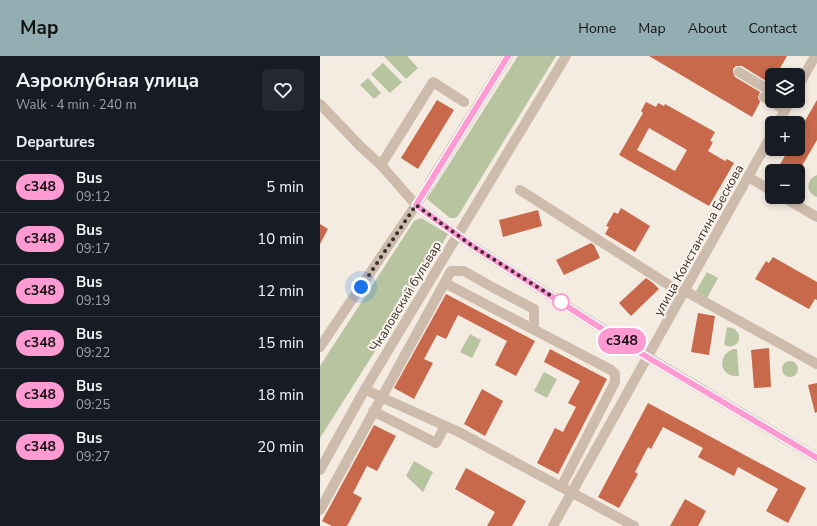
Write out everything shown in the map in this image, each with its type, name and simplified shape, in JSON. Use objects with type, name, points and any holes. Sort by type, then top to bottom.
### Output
[{"type":"street","points":[[320,347],[416,205],[508,56]]},
{"type":"street","name":"Чкаловский бульвар","points":[[320,470],[365,389],[566,56]]},
{"type":"street","points":[[805,74],[815,56]]},
{"type":"street","points":[[739,72],[765,92]]},
{"type":"street","points":[[382,165],[433,82],[464,102]]},
{"type":"street","points":[[320,104],[361,147],[382,165],[416,205],[458,236],[625,343],[817,458]]},
{"type":"street","name":"улица Константина Бескова","points":[[553,526],[765,147]]},
{"type":"street","points":[[748,177],[765,187]]},
{"type":"street","points":[[520,190],[684,292],[817,364]]},
{"type":"street","points":[[795,204],[817,217]]},
{"type":"street","points":[[320,510],[451,271],[464,271],[534,309],[533,328]]},
{"type":"street","points":[[445,283],[533,328],[611,370],[615,374],[616,382],[561,486]]},
{"type":"street","points":[[365,389],[381,398],[446,426],[634,526]]},
{"type":"street","points":[[373,411],[436,443],[446,426]]},
{"type":"green space","points":[[384,56],[407,56],[418,68],[406,79]]},
{"type":"green space","points":[[518,56],[556,56],[458,216],[455,218],[450,218],[427,199]]},
{"type":"green space","points":[[383,63],[402,82],[390,93],[371,74]]},
{"type":"green space","points":[[368,78],[381,93],[374,99],[360,85]]},
{"type":"green space","points":[[817,175],[817,197],[810,192],[808,186],[813,177]]},
{"type":"green space","points":[[421,218],[448,234],[320,438],[320,366],[414,221]]},
{"type":"green space","points":[[707,272],[718,278],[707,298],[696,291]]},
{"type":"green space","points":[[727,327],[735,329],[739,335],[737,343],[733,346],[724,345]]},
{"type":"green space","points":[[470,334],[481,340],[472,358],[460,352]]},
{"type":"green space","points":[[733,349],[737,349],[739,376],[728,374],[722,366],[724,356]]},
{"type":"green space","points":[[790,361],[796,363],[798,369],[796,375],[790,377],[784,375],[782,369],[784,363]]},
{"type":"green space","points":[[544,372],[557,379],[547,398],[534,391]]},
{"type":"green space","points":[[414,461],[433,472],[423,492],[406,476]]},
{"type":"building","points":[[649,56],[787,56],[780,68],[765,68],[765,80],[742,66],[736,66],[733,69],[735,77],[760,92],[758,97],[760,102],[752,117]]},
{"type":"building","points":[[437,100],[454,110],[418,169],[401,158]]},
{"type":"building","points":[[817,100],[817,140],[803,164],[780,164],[785,156],[805,156],[805,121]]},
{"type":"building","points":[[646,102],[656,107],[658,103],[664,106],[665,104],[715,132],[710,141],[713,142],[708,151],[725,161],[727,159],[734,163],[709,206],[619,155],[643,113],[641,111]],"holes":[[[649,128],[687,150],[675,171],[637,150]]]},
{"type":"building","points":[[621,208],[650,226],[635,252],[605,234],[609,227],[606,226],[614,212],[618,214]]},
{"type":"building","points":[[538,210],[542,226],[503,237],[499,220]]},
{"type":"building","points":[[320,224],[328,229],[320,244]]},
{"type":"building","points":[[591,243],[594,245],[600,258],[564,275],[556,260]]},
{"type":"building","points":[[773,257],[817,282],[817,300],[815,299],[809,309],[755,279],[766,261],[769,263]]},
{"type":"building","points":[[646,278],[659,289],[631,316],[619,303]]},
{"type":"building","points":[[446,294],[535,341],[516,376],[495,365],[507,341],[458,315],[446,339],[437,335],[424,359],[433,363],[414,399],[394,388]]},
{"type":"building","points":[[698,313],[715,316],[709,355],[691,352]]},
{"type":"building","points":[[769,348],[771,387],[754,388],[751,350]]},
{"type":"building","points":[[550,349],[607,379],[558,474],[537,463],[555,428],[563,432],[576,407],[568,403],[580,381],[544,362]]},
{"type":"building","points":[[817,383],[817,412],[815,413],[808,385]]},
{"type":"building","points":[[482,389],[503,401],[485,436],[464,424]]},
{"type":"building","points":[[648,403],[806,488],[788,523],[766,511],[778,489],[738,467],[734,476],[698,457],[703,448],[663,427],[651,449],[648,447],[635,472],[638,474],[619,508],[598,497]]},
{"type":"building","points":[[374,425],[396,436],[377,471],[367,466],[353,493],[362,498],[347,526],[332,526],[322,521]]},
{"type":"building","points":[[466,468],[526,501],[512,526],[487,526],[495,512],[455,489]]},
{"type":"building","points":[[685,499],[706,511],[698,526],[670,526]]},
{"type":"bus line","name":"с348","points":[[508,56],[416,205],[471,245],[632,348],[648,356],[817,458]]},
{"type":"route","points":[[361,287],[416,205],[471,245],[561,302]]}]
